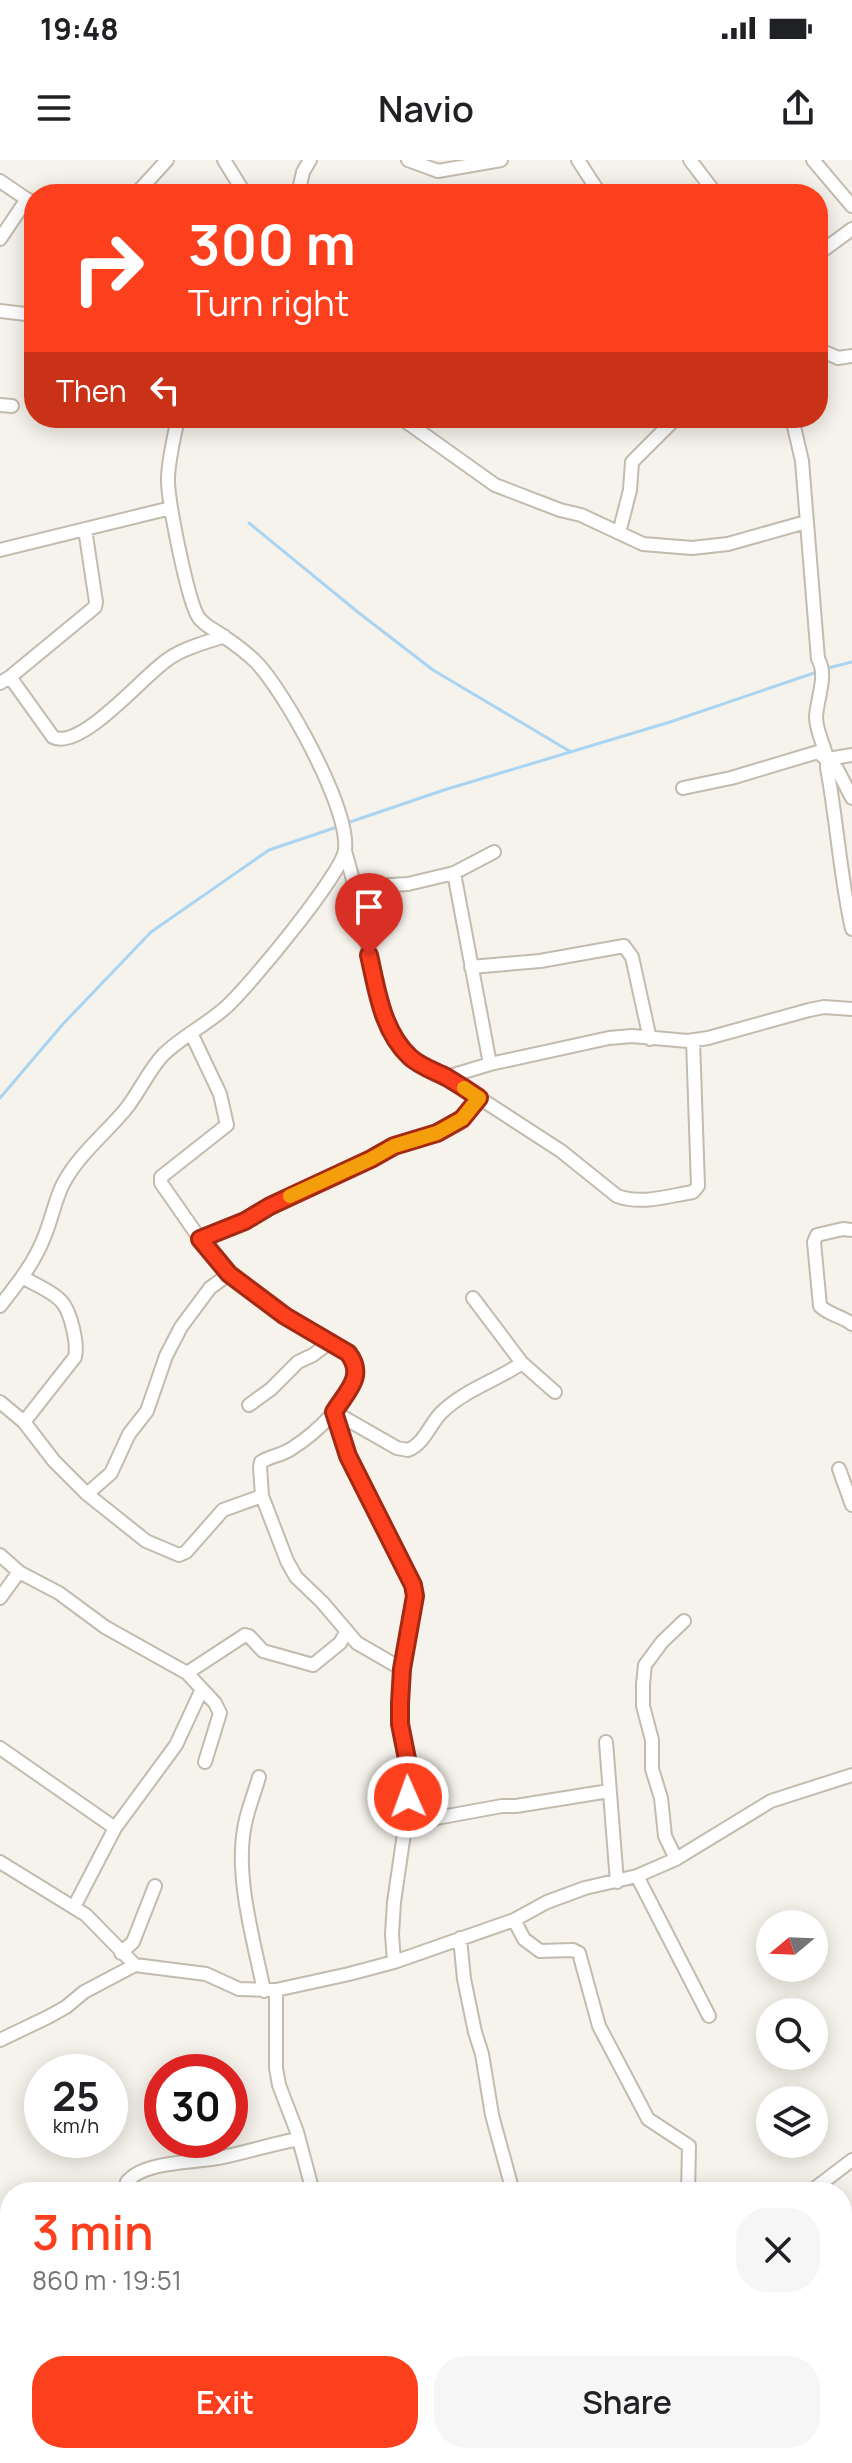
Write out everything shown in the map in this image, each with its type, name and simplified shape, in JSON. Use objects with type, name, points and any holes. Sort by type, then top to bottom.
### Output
[{"type":"street","points":[[145,184],[167,160]]},
{"type":"street","points":[[224,160],[239,184]]},
{"type":"street","points":[[300,184],[310,160]]},
{"type":"street","points":[[408,160],[438,171],[501,160]]},
{"type":"street","points":[[578,160],[594,184]]},
{"type":"street","points":[[690,160],[706,184]]},
{"type":"street","points":[[813,160],[852,206]]},
{"type":"street","points":[[0,181],[24,196]]},
{"type":"street","points":[[0,239],[24,210]]},
{"type":"street","points":[[828,247],[852,229]]},
{"type":"street","points":[[0,311],[24,314]]},
{"type":"street","points":[[828,354],[838,358],[852,356]]},
{"type":"street","points":[[176,428],[168,478],[171,508],[197,616],[260,666],[281,697],[332,790],[375,981],[387,1023],[399,1045],[410,1058],[447,1077],[561,1151],[617,1196],[647,1201],[693,1192],[698,1186],[693,1040]]},
{"type":"street","points":[[415,428],[495,485],[581,515],[643,544],[692,548],[728,544],[806,522]]},
{"type":"street","points":[[619,533],[630,490],[632,462],[666,428]]},
{"type":"street","points":[[794,428],[802,461],[818,659],[821,663],[816,721],[828,759],[841,869],[852,929]]},
{"type":"street","points":[[0,550],[171,508]]},
{"type":"street","points":[[85,529],[95,607],[5,680],[53,737],[67,739],[86,729],[167,659],[224,636]]},
{"type":"street","points":[[683,788],[731,778],[818,752],[837,769],[852,798]]},
{"type":"street","points":[[828,759],[852,755]]},
{"type":"street","points":[[0,1306],[38,1251],[65,1181],[93,1144],[129,1104],[165,1053],[234,1000],[277,950],[337,869],[345,851]]},
{"type":"street","points":[[355,887],[408,884],[454,873],[494,852]]},
{"type":"street","points":[[454,873],[490,1064]]},
{"type":"street","points":[[471,967],[540,961],[624,946],[632,957],[650,1039]]},
{"type":"street","points":[[447,1077],[490,1064],[609,1038],[632,1036],[693,1040],[824,1007],[852,1009]]},
{"type":"street","points":[[191,1033],[220,1094],[227,1125],[161,1177],[161,1183],[229,1274],[285,1316],[348,1353],[357,1370],[334,1412],[288,1451],[261,1462],[262,1496],[296,1577],[365,1649],[402,1669]]},
{"type":"street","points":[[200,1239],[245,1221],[394,1146],[437,1133],[462,1119],[479,1098]]},
{"type":"street","points":[[852,1230],[817,1235],[814,1242],[820,1306],[852,1324]]},
{"type":"street","points":[[87,1494],[111,1473],[129,1434],[147,1411],[166,1356],[181,1327],[210,1288],[229,1274]]},
{"type":"street","points":[[22,1277],[61,1301],[67,1310],[77,1349],[75,1357],[24,1422]]},
{"type":"street","points":[[473,1298],[522,1363],[555,1392]]},
{"type":"street","points":[[249,1405],[271,1389],[298,1362],[330,1342]]},
{"type":"street","points":[[334,1412],[397,1448],[408,1450],[457,1400],[522,1363]]},
{"type":"street","points":[[0,1402],[24,1422],[54,1461],[87,1494],[146,1541],[179,1555],[186,1552],[223,1510],[262,1496]]},
{"type":"street","points":[[334,1412],[348,1456],[413,1585],[415,1596],[402,1669],[400,1724],[410,1774],[394,1902],[394,1962]]},
{"type":"street","points":[[839,1469],[852,1505]]},
{"type":"street","points":[[0,1555],[19,1572],[59,1593],[105,1627],[187,1673],[215,1703],[220,1713],[205,1762]]},
{"type":"street","points":[[0,1598],[19,1572]]},
{"type":"street","points":[[676,1859],[665,1836],[661,1798],[652,1769],[652,1740],[643,1706],[643,1684],[645,1665],[662,1642],[684,1621]]},
{"type":"street","points":[[187,1673],[245,1635],[263,1651],[313,1665],[340,1643],[347,1631]]},
{"type":"street","points":[[74,1907],[115,1828],[176,1745],[202,1689]]},
{"type":"street","points":[[606,1742],[617,1882]]},
{"type":"street","points":[[0,1748],[115,1828]]},
{"type":"street","points":[[0,2040],[66,2007],[84,1992],[135,1965],[194,1971],[239,1989],[270,1991],[394,1962],[514,1920],[547,1902],[585,1888],[637,1876],[676,1859],[771,1801],[852,1775]]},
{"type":"street","points":[[259,1777],[244,1826],[245,1892],[270,1991],[276,2068],[282,2096],[299,2139],[310,2182]]},
{"type":"street","points":[[406,1820],[431,1819],[609,1791]]},
{"type":"street","points":[[0,1862],[86,1915],[135,1965]]},
{"type":"street","points":[[637,1876],[709,2016]]},
{"type":"street","points":[[121,1953],[133,1942],[155,1886]]},
{"type":"street","points":[[514,1920],[524,1939],[540,1951],[573,1950],[579,1953],[599,2026],[648,2119],[689,2146],[688,2182]]},
{"type":"street","points":[[460,1938],[464,1979],[482,2054],[492,2115],[510,2182]]},
{"type":"street","points":[[127,2182],[131,2177],[164,2165],[217,2159],[299,2139]]},
{"type":"street","points":[[823,2182],[852,2160]]},
{"type":"waterway","points":[[249,523],[433,670],[571,752]]},
{"type":"waterway","points":[[824,669],[852,662]]},
{"type":"waterway","points":[[344,824],[444,790],[670,722],[817,672]]},
{"type":"waterway","points":[[0,1098],[63,1024],[151,932],[269,850],[337,827]]},
{"type":"slow traffic","points":[[290,1196],[394,1146],[437,1133],[462,1119],[479,1098],[464,1088]]},
{"type":"route","points":[[369,955],[381,1007],[399,1045],[410,1058],[479,1098],[462,1119],[437,1133],[394,1146],[245,1221],[200,1239],[229,1274],[285,1316],[348,1353],[355,1362],[357,1370],[354,1380],[334,1412],[348,1456],[405,1566],[415,1596],[402,1669],[400,1703],[400,1724],[410,1774],[408,1797]]}]
